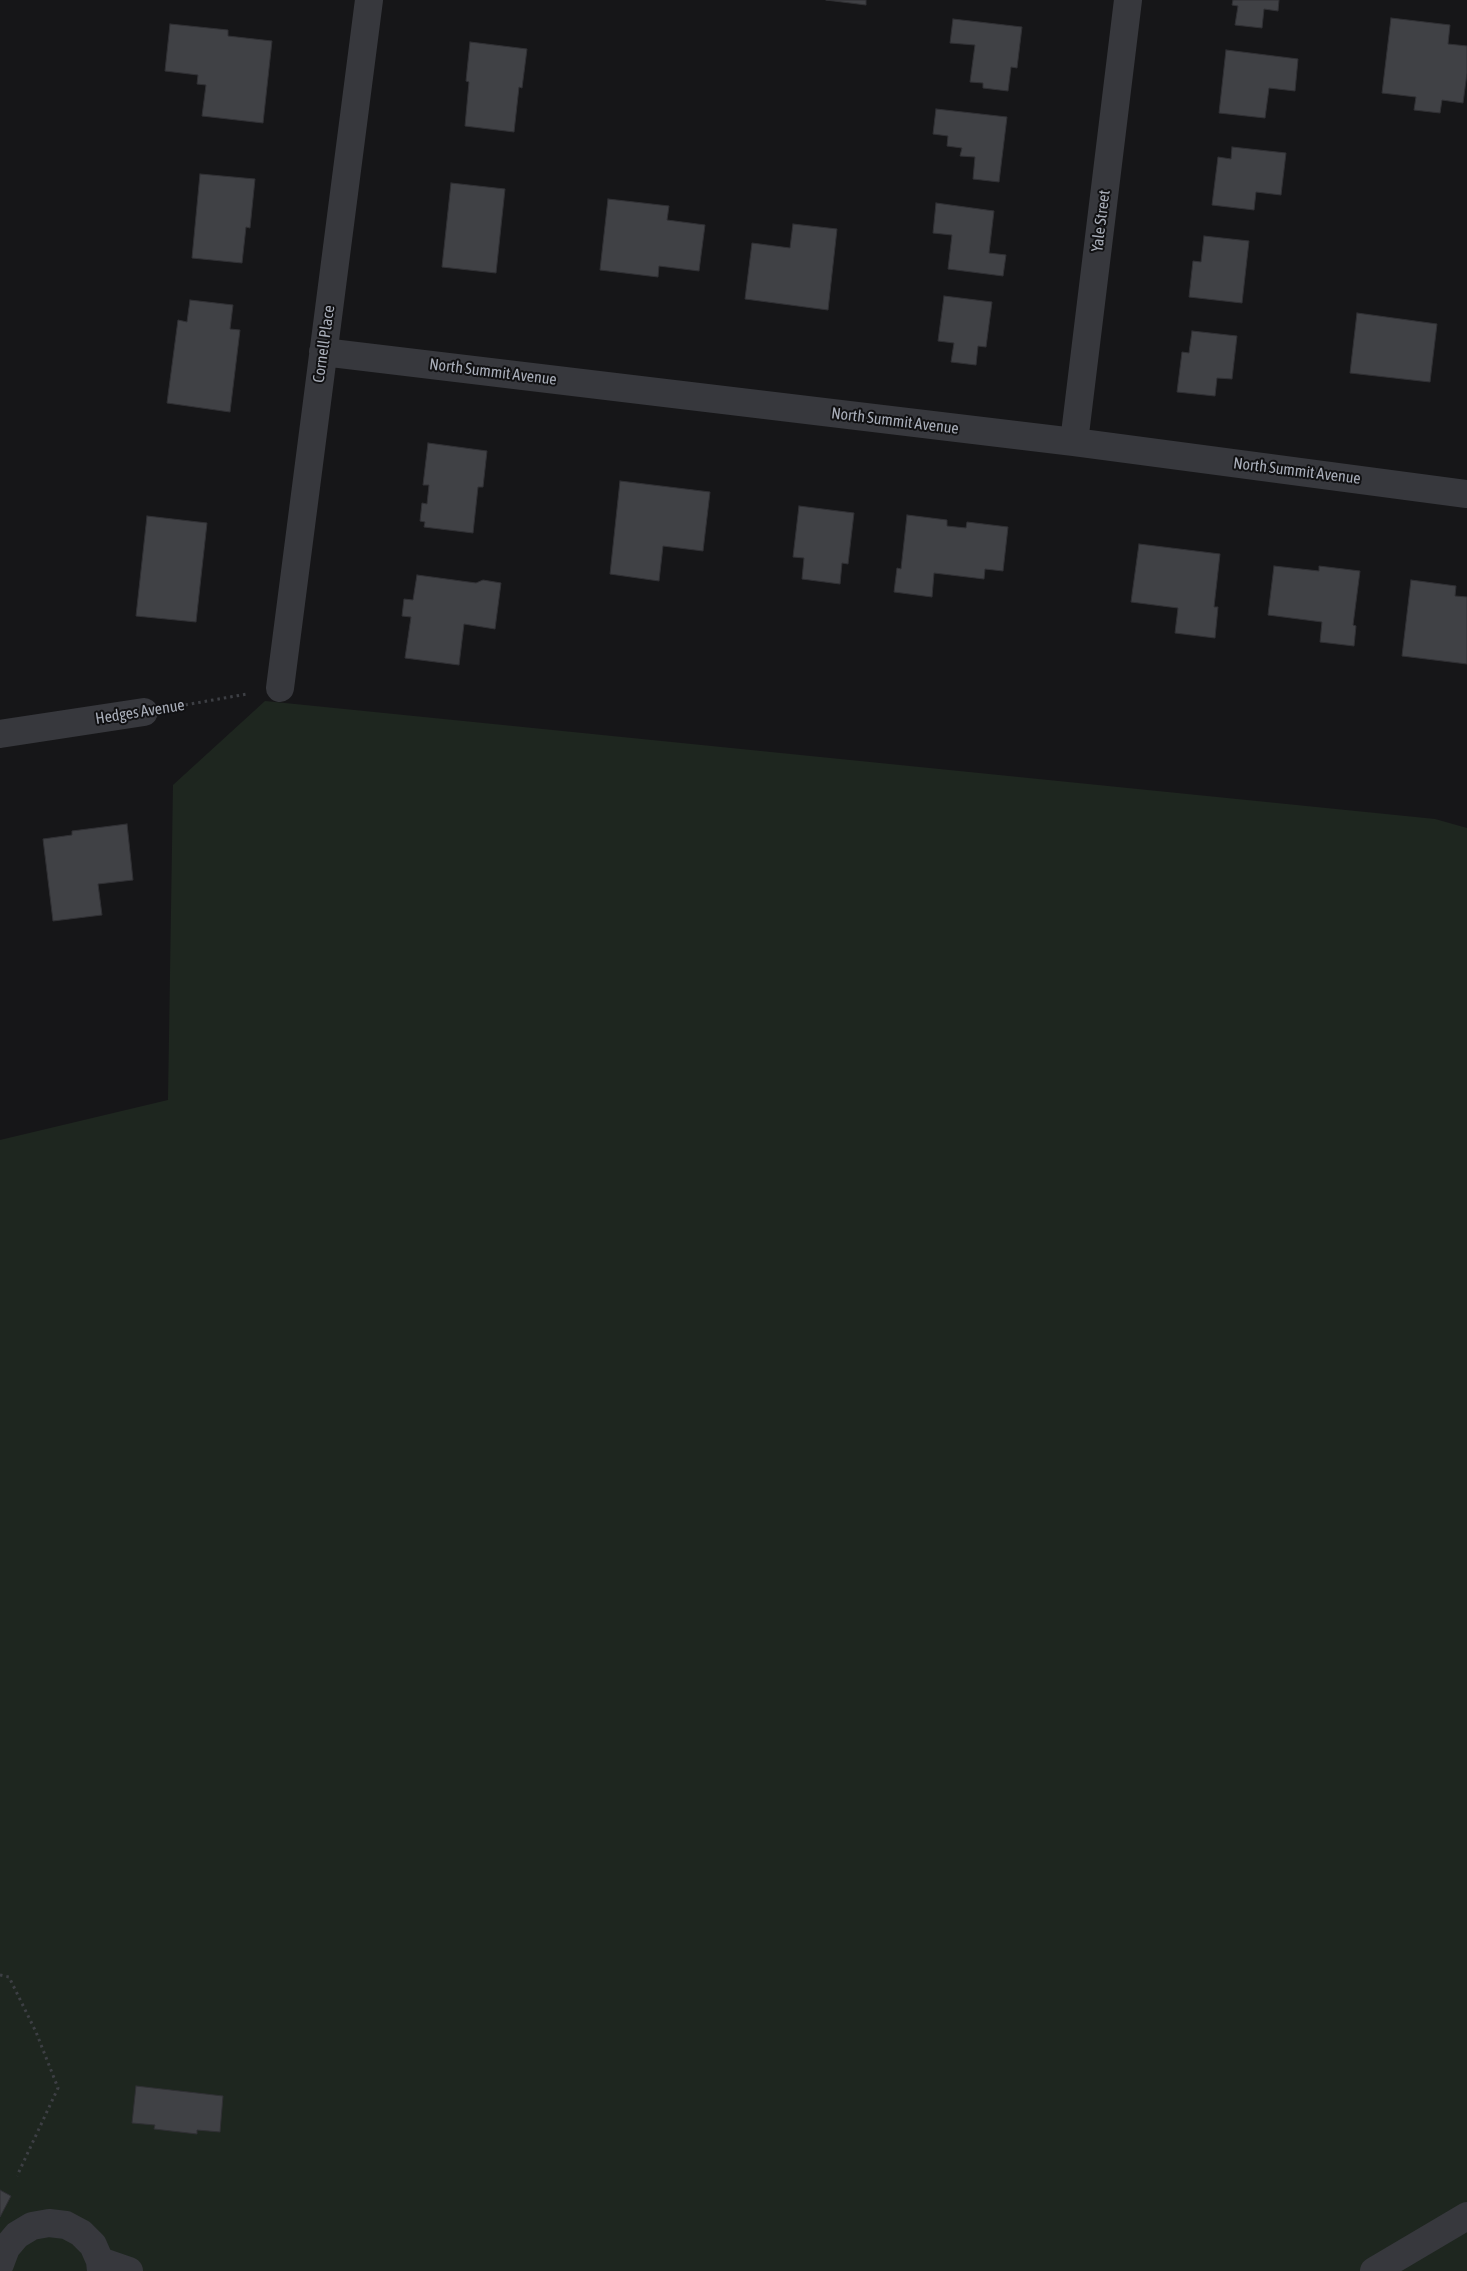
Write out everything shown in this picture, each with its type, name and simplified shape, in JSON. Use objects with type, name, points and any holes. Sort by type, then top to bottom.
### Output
[{"type":"street","name":"Cornell Place","points":[[280,688],[369,0]]},
{"type":"street","name":"Yale Street","points":[[1074,442],[1128,0]]},
{"type":"street","name":"North Summit Avenue","points":[[323,352],[1074,442],[1467,494]]},
{"type":"street","name":"Hedges Avenue","points":[[0,734],[144,712]]},
{"type":"street","points":[[1374,2271],[1467,2216]]},
{"type":"street","points":[[0,2264],[6,2248],[17,2235],[32,2226],[49,2223],[66,2225],[81,2233],[93,2245],[101,2266],[129,2271]]},
{"type":"path","name":"Hedges Avenue","points":[[144,712],[280,688]]},
{"type":"path","points":[[0,1975],[9,1977],[36,2032],[58,2088],[18,2176]]},
{"type":"shaded area","points":[[265,701],[1435,819],[1467,828],[1467,2271],[0,2271],[0,1140],[168,1100],[173,785]]},
{"type":"building","points":[[826,0],[866,0],[866,5]]},
{"type":"building","points":[[1233,0],[1279,0],[1278,11],[1264,9],[1262,28],[1235,25],[1238,6],[1232,5]]},
{"type":"building","points":[[1391,18],[1450,25],[1448,44],[1467,46],[1467,73],[1463,103],[1442,100],[1440,113],[1414,110],[1416,97],[1382,93]]},
{"type":"building","points":[[953,19],[1022,27],[1017,68],[1011,67],[1008,91],[983,88],[983,83],[970,82],[975,45],[950,43]]},
{"type":"building","points":[[170,24],[228,30],[228,36],[272,41],[263,123],[202,116],[206,85],[197,84],[198,75],[165,71]]},
{"type":"building","points":[[470,42],[527,49],[522,88],[519,87],[514,132],[465,126],[469,82],[466,81]]},
{"type":"building","points":[[1226,50],[1298,59],[1295,91],[1269,88],[1265,118],[1219,113]]},
{"type":"building","points":[[936,109],[1007,117],[999,182],[973,179],[975,157],[960,156],[962,148],[947,146],[948,136],[933,134]]},
{"type":"building","points":[[1232,147],[1286,153],[1281,195],[1256,192],[1254,210],[1212,205],[1218,157],[1231,159]]},
{"type":"building","points":[[200,174],[255,179],[250,228],[246,227],[242,263],[192,258]]},
{"type":"building","points":[[451,183],[505,189],[496,273],[442,267]]},
{"type":"building","points":[[608,199],[669,206],[667,220],[705,225],[699,271],[659,266],[658,277],[600,270]]},
{"type":"building","points":[[936,203],[994,211],[989,253],[1006,255],[1003,276],[948,269],[952,235],[933,233]]},
{"type":"building","points":[[793,224],[837,229],[828,310],[745,299],[752,243],[790,248]]},
{"type":"building","points":[[1204,236],[1249,241],[1242,303],[1189,297],[1193,261],[1201,262]]},
{"type":"building","points":[[944,296],[992,302],[986,347],[978,346],[976,365],[951,362],[954,343],[938,341]]},
{"type":"building","points":[[190,300],[233,305],[230,329],[240,330],[230,412],[167,403],[178,320],[187,322]]},
{"type":"building","points":[[1357,313],[1437,324],[1430,382],[1350,373]]},
{"type":"building","points":[[1192,331],[1237,336],[1232,379],[1217,378],[1215,396],[1177,392],[1182,352],[1189,353]]},
{"type":"building","points":[[428,443],[487,451],[483,487],[478,487],[473,533],[424,527],[425,522],[420,521],[422,503],[427,504],[429,485],[423,485]]},
{"type":"building","points":[[620,481],[710,492],[703,551],[663,546],[659,581],[610,574]]},
{"type":"building","points":[[799,506],[854,513],[848,564],[842,563],[840,584],[802,579],[804,558],[793,557]]},
{"type":"building","points":[[907,515],[947,520],[947,526],[966,528],[967,522],[1008,527],[1003,571],[985,569],[984,579],[934,573],[932,597],[894,592],[897,568],[901,569]]},
{"type":"building","points":[[147,516],[207,523],[196,622],[136,616]]},
{"type":"building","points":[[1139,544],[1220,554],[1214,607],[1218,607],[1215,638],[1175,633],[1178,608],[1131,602]]},
{"type":"building","points":[[1274,566],[1319,571],[1319,566],[1360,571],[1353,625],[1356,626],[1354,646],[1320,642],[1322,622],[1268,615]]},
{"type":"building","points":[[417,575],[476,583],[483,580],[501,583],[495,629],[464,624],[459,665],[405,658],[411,617],[402,616],[404,599],[413,600]]},
{"type":"building","points":[[1411,580],[1456,586],[1455,596],[1467,597],[1467,664],[1402,656]]},
{"type":"building","points":[[127,824],[133,880],[98,884],[102,915],[53,921],[43,839],[72,835],[72,831]]},
{"type":"building","points":[[136,2086],[223,2096],[220,2132],[197,2130],[197,2134],[154,2129],[155,2125],[132,2123]]},
{"type":"building","points":[[0,2190],[11,2196],[0,2217]]}]
